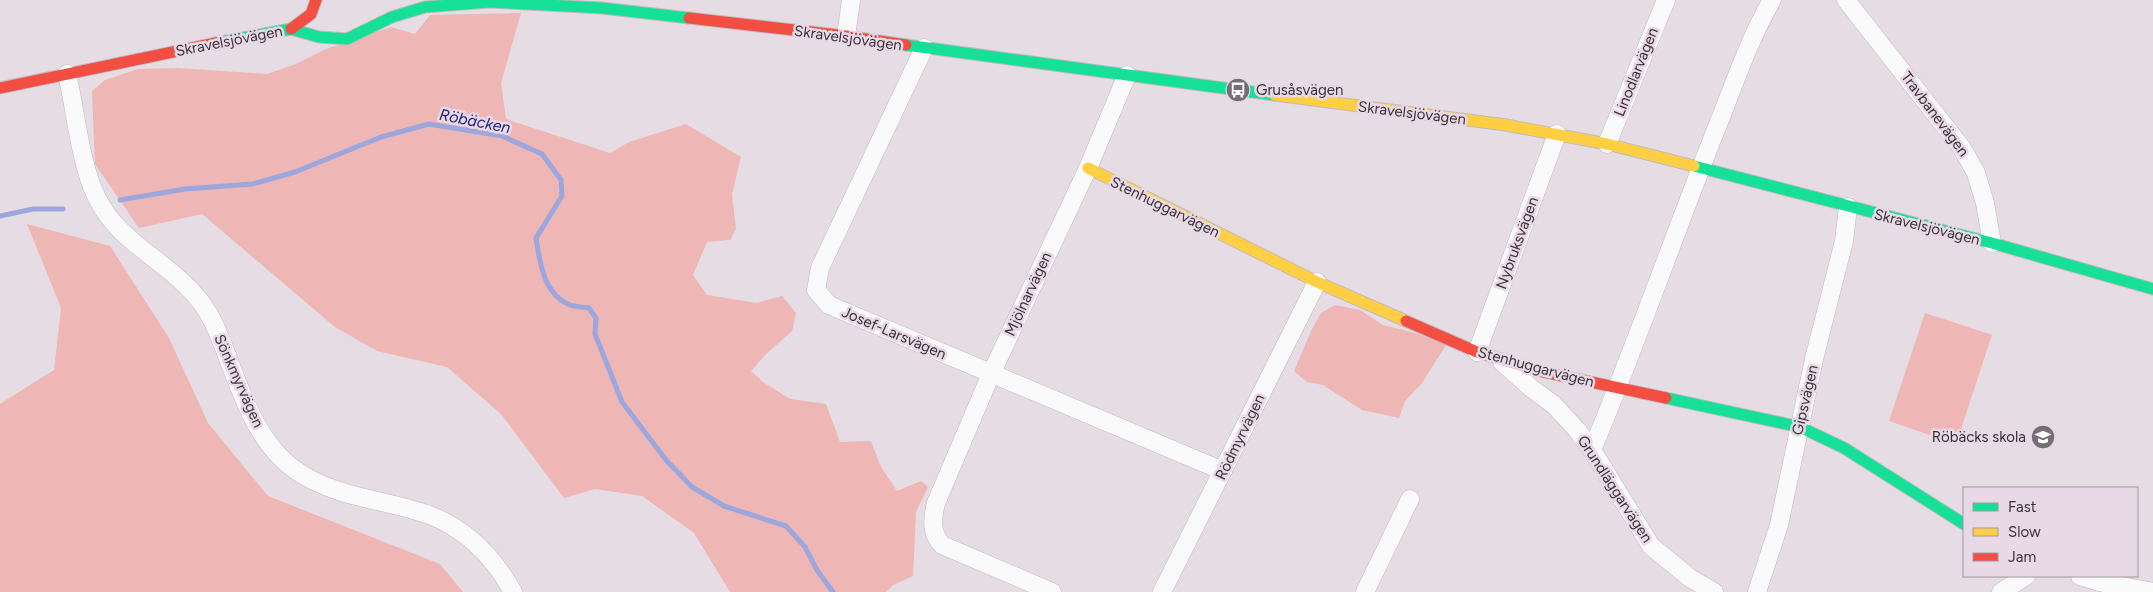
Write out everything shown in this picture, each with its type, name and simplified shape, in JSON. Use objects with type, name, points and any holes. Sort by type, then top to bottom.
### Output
[{"type":"street","points":[[291,29],[311,14],[316,0]]},
{"type":"street","points":[[846,36],[851,0]]},
{"type":"street","name":"Linodlarvägen","points":[[1607,144],[1666,0]]},
{"type":"street","points":[[1592,450],[1618,388],[1700,169],[1740,70],[1772,0]]},
{"type":"street","name":"Travbanevägen","points":[[1846,0],[1962,148],[1976,172],[1986,203],[1992,243]]},
{"type":"street","name":"Skravelsjövägen","points":[[0,88],[291,29],[319,37],[347,39],[392,16],[425,7],[489,2],[603,4],[1506,125],[1556,134],[1607,144],[1848,208],[1992,243],[2153,290]]},
{"type":"street","name":"Josef-Larsvägen","points":[[924,48],[820,268],[816,290],[829,305],[1223,471]]},
{"type":"street","name":"Sönkmyrvägen","points":[[68,74],[92,187],[107,216],[132,242],[192,289],[206,310],[256,426],[278,455],[301,474],[333,490],[432,516],[459,530],[480,547],[499,568],[513,592]]},
{"type":"street","name":"Mjölnarvägen","points":[[1052,592],[942,545],[936,538],[933,529],[933,515],[936,503],[991,374],[1088,168],[1127,75]]},
{"type":"street","name":"Nybruksvägen","points":[[1477,352],[1556,134]]},
{"type":"street","name":"Stenhuggarvägen","points":[[1088,168],[1317,282],[1477,352],[1544,372],[1800,427],[1844,448],[1963,523]]},
{"type":"street","name":"Gipsvägen","points":[[1757,592],[1779,525],[1814,359],[1844,241],[1848,208]]},
{"type":"street","name":"Rödmyrvägen","points":[[1162,592],[1317,282]]},
{"type":"street","name":"Grundläggarvägen","points":[[1499,360],[1554,405],[1577,430],[1592,450],[1651,546],[1690,578],[1714,592]]},
{"type":"street","points":[[1365,592],[1410,499]]},
{"type":"street","points":[[2001,592],[2024,577]]},
{"type":"street","points":[[2083,577],[2099,582],[2153,592]]},
{"type":"shaded area","points":[[521,13],[501,83],[506,119],[610,153],[629,142],[686,124],[741,157],[732,194],[736,229],[730,240],[707,242],[693,275],[707,295],[757,303],[782,296],[796,313],[792,331],[765,355],[751,371],[763,382],[790,399],[826,404],[840,442],[871,441],[881,467],[897,491],[921,481],[928,487],[916,512],[913,576],[893,585],[886,592],[730,592],[694,533],[642,496],[595,489],[564,498],[501,414],[447,367],[377,351],[335,327],[202,214],[139,228],[95,164],[92,91],[105,80],[138,69],[178,68],[267,74],[296,64],[326,49],[391,27],[415,34],[430,15]]},
{"type":"shaded area","points":[[27,224],[110,246],[169,338],[208,423],[268,496],[440,564],[463,592],[0,592],[0,404],[54,370],[61,308]]},
{"type":"shaded area","points":[[1335,305],[1360,310],[1383,325],[1415,333],[1446,345],[1422,383],[1405,401],[1399,418],[1362,410],[1323,385],[1307,382],[1294,371],[1321,313]]},
{"type":"shaded area","points":[[1925,313],[1992,335],[1956,444],[1889,421]]},
{"type":"waterway","name":"Röbäcken","points":[[120,200],[185,189],[253,184],[295,172],[381,137],[429,124],[502,136],[542,154],[561,180],[562,196],[536,238],[541,267],[548,285],[561,300],[572,306],[589,308],[596,318],[595,334],[622,402],[666,460],[692,487],[724,506],[786,526],[805,547],[817,570],[833,592]]},
{"type":"waterway","name":"Röbäcken","points":[[0,216],[33,209],[63,209]]},
{"type":"traffic: fast","points":[[216,43],[291,29],[319,37],[347,39],[392,17],[425,7],[489,2],[602,8],[689,18]]},
{"type":"traffic: fast","points":[[906,45],[1275,95]]},
{"type":"traffic: fast","points":[[1694,166],[1992,243],[2153,289]]},
{"type":"traffic: fast","points":[[1666,398],[1800,427],[1844,448],[1963,523]]},
{"type":"traffic: slow","points":[[1275,95],[1506,125],[1607,144],[1694,166]]},
{"type":"traffic: slow","points":[[1088,168],[1317,282],[1406,321]]},
{"type":"traffic: jam","points":[[291,29],[311,14],[316,0]]},
{"type":"traffic: jam","points":[[689,18],[846,36],[906,45]]},
{"type":"traffic: jam","points":[[0,88],[216,43]]},
{"type":"traffic: jam","points":[[1406,321],[1477,352],[1544,372],[1666,398]]},
{"type":"place","name":"Grusåsvägen","points":[[1238,90]]},
{"type":"place","name":"Röbäcks skola","points":[[2043,437]]}]
